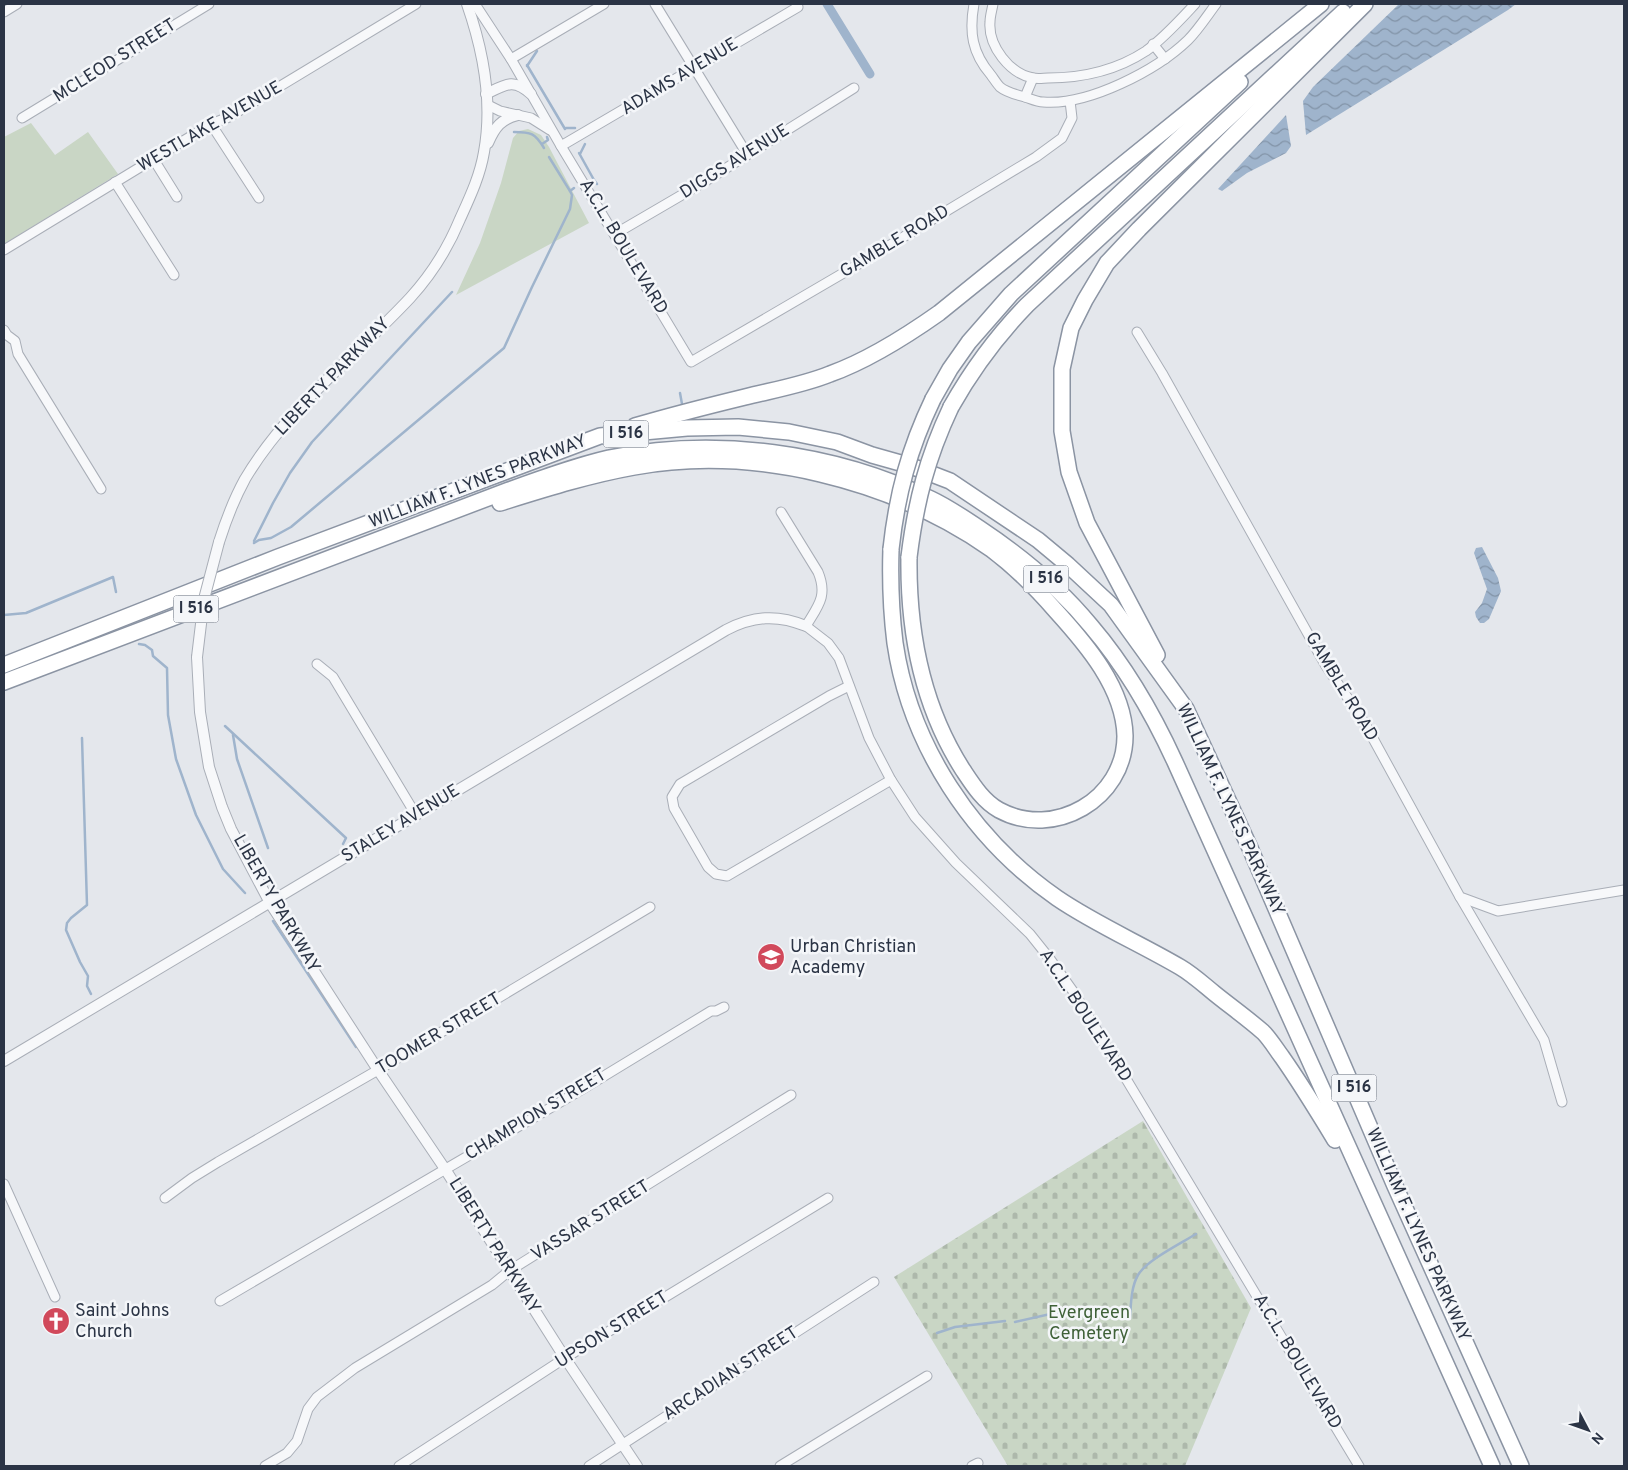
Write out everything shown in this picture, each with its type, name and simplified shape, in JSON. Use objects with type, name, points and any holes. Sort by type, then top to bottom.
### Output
[{"type":"highway","points":[[1322,4],[1011,294],[969,342],[950,369],[920,426],[903,478],[894,516],[890,581],[894,636],[910,704],[936,763],[972,818],[992,842],[1055,897],[1182,968],[1265,1034],[1306,1091],[1370,1199]]},
{"type":"highway","points":[[600,436],[693,409],[795,385],[830,374],[876,353],[908,335],[939,313],[1322,4]]},
{"type":"highway","points":[[388,536],[582,478],[636,466],[667,463],[704,461],[749,463],[790,468],[878,490],[929,513],[990,548],[1035,587],[1086,645],[1112,690],[1123,720],[1125,735],[1119,766],[1113,779],[1094,802],[1068,816],[1053,820],[1039,820],[1012,815],[999,809],[978,792],[953,754],[939,726],[928,698],[914,641],[910,611],[909,557],[919,492],[930,455],[951,407],[967,378],[985,351],[1005,327],[1352,4]]},
{"type":"highway","points":[[1186,709],[1087,523],[1069,472],[1062,431],[1061,398],[1062,368],[1071,328],[1084,300],[1107,263],[1365,4]]},
{"type":"highway","name":"WILLIAM F. LYNES PARKWAY","points":[[4,664],[278,557],[600,436],[687,428],[738,427],[789,432],[837,442],[950,481],[1038,540],[1068,564],[1111,605],[1186,709],[1254,857],[1395,1186],[1521,1466]]},
{"type":"highway","name":"WILLIAM F. LYNES PARKWAY","points":[[4,682],[509,490],[610,458],[711,449],[746,450],[814,460],[875,477],[932,499],[994,538],[1037,570],[1092,626],[1125,670],[1149,710],[1175,762],[1370,1199],[1492,1466]]},
{"type":"street","points":[[4,12],[17,4]]},
{"type":"street","name":"MCLEOD STREET","points":[[22,118],[209,4]]},
{"type":"street","name":"WESTLAKE AVENUE","points":[[4,250],[211,124],[229,117],[416,4]]},
{"type":"street","points":[[467,4],[474,26],[488,105]]},
{"type":"street","name":"A.C.L. BOULEVARD","points":[[475,4],[512,59],[691,362]]},
{"type":"street","points":[[512,59],[604,4]]},
{"type":"street","points":[[655,4],[747,154]]},
{"type":"street","points":[[974,4],[971,22],[974,46],[983,66],[1001,87],[1043,102],[1070,101],[1094,94],[1148,70],[1189,39],[1216,4]]},
{"type":"street","points":[[993,4],[989,24],[992,39],[1001,58],[1011,67],[1033,78],[1061,78],[1088,75],[1124,62],[1146,50],[1195,4]]},
{"type":"street","name":"ADAMS AVENUE","points":[[562,146],[798,7]]},
{"type":"street","points":[[1153,44],[1165,59]]},
{"type":"street","points":[[1025,97],[1033,78]]},
{"type":"street","points":[[486,94],[512,84],[523,86],[531,94]]},
{"type":"street","name":"DIGGS AVENUE","points":[[615,234],[704,182],[854,88]]},
{"type":"street","name":"GAMBLE ROAD","points":[[691,362],[1036,157],[1062,138],[1072,118],[1070,101]]},
{"type":"street","name":"A.C.L. BOULEVARD","points":[[488,105],[500,111],[536,120],[554,133]]},
{"type":"street","name":"LIBERTY PARKWAY","points":[[488,105],[485,148],[473,190],[457,227],[438,262],[410,298],[304,402],[267,447],[236,497],[219,542],[204,599],[197,656],[200,712],[209,767],[222,807],[231,829],[270,903],[637,1466]]},
{"type":"street","points":[[485,148],[500,122],[518,115]]},
{"type":"street","points":[[211,124],[259,198]]},
{"type":"street","points":[[154,160],[177,197]]},
{"type":"street","points":[[116,182],[174,275]]},
{"type":"street","points":[[4,330],[15,341],[18,354],[101,489]]},
{"type":"street","name":"GAMBLE ROAD","points":[[1137,332],[1162,373],[1326,666],[1364,722],[1460,898],[1544,1040],[1562,1102]]},
{"type":"street","points":[[781,512],[818,572],[822,583],[820,601],[806,626]]},
{"type":"street","name":"STALEY AVENUE","points":[[4,1061],[737,625],[755,619],[770,617],[789,620],[806,626]]},
{"type":"street","name":"A.C.L. BOULEVARD","points":[[806,626],[820,636],[834,650],[842,665],[869,738],[891,780],[924,828],[956,863],[1030,934],[1087,1012],[1359,1466]]},
{"type":"street","points":[[317,664],[333,677],[416,815]]},
{"type":"street","points":[[849,686],[680,784],[672,797],[674,808],[708,867],[716,874],[727,876],[891,780]]},
{"type":"street","points":[[1460,898],[1498,911],[1624,890]]},
{"type":"street","name":"TOOMER STREET","points":[[165,1198],[192,1178],[226,1157],[378,1070],[650,907]]},
{"type":"street","name":"CHAMPION STREET","points":[[220,1301],[711,1011],[724,1007]]},
{"type":"street","name":"VASSAR STREET","points":[[265,1466],[287,1453],[297,1441],[308,1409],[317,1396],[355,1368],[492,1285],[510,1271],[791,1095]]},
{"type":"street","points":[[4,1184],[55,1297]]},
{"type":"street","name":"UPSON STREET","points":[[399,1466],[565,1358],[828,1198]]},
{"type":"street","name":"ARCADIAN STREET","points":[[589,1466],[874,1282]]},
{"type":"street","points":[[780,1466],[927,1376]]},
{"type":"green space","points":[[31,123],[55,155],[88,132],[118,174],[4,244],[4,137]]},
{"type":"green space","points":[[528,129],[541,135],[549,147],[589,223],[456,295],[480,243],[501,183],[513,138],[519,131]]},
{"type":"green space","name":"Evergreen Cemetery","points":[[1143,1121],[1251,1308],[1185,1466],[1008,1466],[894,1277]]},
{"type":"water","points":[[1399,4],[1516,4],[1306,135],[1303,101],[1313,87]]},
{"type":"water","points":[[1286,115],[1291,146],[1286,153],[1247,173],[1222,191],[1218,189]]},
{"type":"water","points":[[1482,547],[1498,578],[1501,591],[1489,619],[1484,623],[1480,623],[1475,612],[1482,603],[1487,589],[1474,553],[1476,548]]},
{"type":"waterway","points":[[827,4],[870,74]]},
{"type":"waterway","points":[[527,66],[537,51]]},
{"type":"waterway","points":[[527,65],[565,129]]},
{"type":"waterway","points":[[566,128],[575,128]]},
{"type":"waterway","points":[[514,132],[532,134],[544,148]]},
{"type":"waterway","points":[[542,144],[548,140],[547,137]]},
{"type":"waterway","points":[[580,154],[585,144]]},
{"type":"waterway","points":[[579,153],[597,184]]},
{"type":"waterway","points":[[549,157],[570,191]]},
{"type":"waterway","points":[[254,543],[271,538],[291,527],[504,348],[570,209],[572,195],[570,191],[574,188]]},
{"type":"waterway","points":[[254,541],[290,473],[312,442],[452,292]]},
{"type":"waterway","points":[[680,393],[682,404]]},
{"type":"waterway","points":[[4,615],[26,613],[113,577],[116,592]]},
{"type":"waterway","points":[[139,644],[145,645],[152,650],[153,656],[167,668],[168,715],[176,759],[196,815],[223,869],[245,893]]},
{"type":"waterway","points":[[225,726],[346,838],[343,844]]},
{"type":"waterway","points":[[233,735],[237,759],[268,848]]},
{"type":"waterway","points":[[82,738],[87,905],[71,918],[67,923],[66,930],[88,976],[87,986],[91,994]]},
{"type":"waterway","points":[[273,921],[356,1047]]},
{"type":"waterway","points":[[1081,1310],[1101,1311],[1130,1318],[1134,1285],[1142,1269],[1156,1258],[1196,1234]]},
{"type":"waterway","points":[[1015,1322],[1068,1310]]},
{"type":"waterway","points":[[937,1333],[955,1327],[1005,1321]]},
{"type":"place","name":"Urban Christian Academy","points":[[771,957]]},
{"type":"place","name":"Saint Johns Church","points":[[56,1321]]}]
